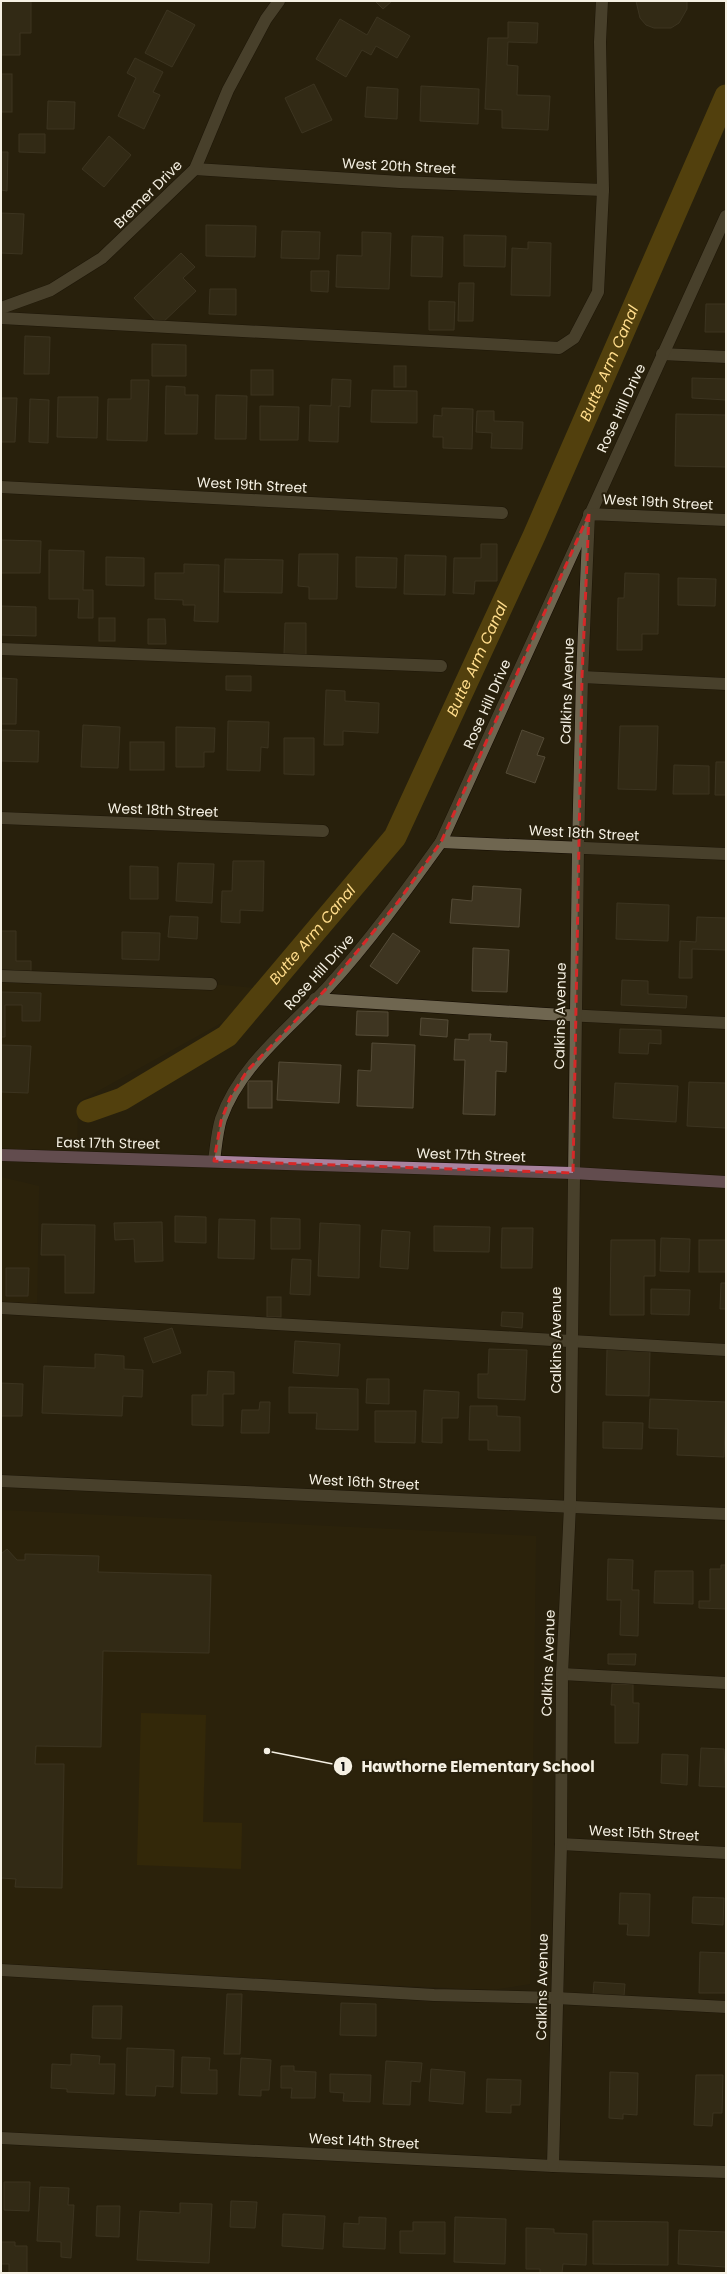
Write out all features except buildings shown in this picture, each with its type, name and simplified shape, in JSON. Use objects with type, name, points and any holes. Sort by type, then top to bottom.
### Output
[{"type":"main road","name":"East 17th Street","points":[[1,1155],[214,1161]]},
{"type":"main road","name":"West 17th Street","points":[[214,1161],[573,1173],[726,1182]]},
{"type":"street","name":"Bremer Drive","points":[[1,308],[51,290],[102,258],[194,169],[228,90],[266,20],[279,1]]},
{"type":"street","points":[[1,318],[559,348],[574,338],[598,292],[602,190],[600,42],[602,1]]},
{"type":"street","name":"West 20th Street","points":[[194,169],[400,182],[602,190]]},
{"type":"street","name":"Rose Hill Drive","points":[[214,1161],[221,1121],[230,1098],[247,1071],[315,999],[398,902],[442,842],[589,514],[726,216]]},
{"type":"street","points":[[662,354],[726,357]]},
{"type":"street","name":"West 19th Street","points":[[1,487],[502,513]]},
{"type":"street","name":"West 19th Street","points":[[589,514],[726,520]]},
{"type":"street","name":"Calkins Avenue","points":[[553,2166],[561,1844],[562,1674],[570,1506],[578,848],[582,677],[589,514]]},
{"type":"street","points":[[1,649],[441,666]]},
{"type":"street","points":[[582,677],[726,684]]},
{"type":"street","name":"West 18th Street","points":[[1,818],[323,831]]},
{"type":"street","name":"West 18th Street","points":[[442,842],[726,854]]},
{"type":"street","points":[[1,976],[211,984]]},
{"type":"street","points":[[315,999],[575,1016],[726,1023]]},
{"type":"street","points":[[1,1308],[726,1350]]},
{"type":"street","name":"West 16th Street","points":[[1,1481],[726,1514]]},
{"type":"street","points":[[562,1674],[726,1683]]},
{"type":"street","name":"West 15th Street","points":[[561,1844],[726,1853]]},
{"type":"street","points":[[1,1970],[434,1995],[556,1998],[726,2007]]},
{"type":"street","name":"West 14th Street","points":[[1,2138],[553,2166],[726,2172]]},
{"type":"highlighted area","points":[[589,514],[582,677],[573,1173],[214,1161],[221,1121],[230,1098],[247,1071],[327,988],[398,902],[441,842]]},
{"type":"shaded area","points":[[1,976],[211,984],[255,988],[223,1022],[78,1102],[77,1156],[1,1155]]},
{"type":"shaded area","points":[[1,1177],[39,1186],[37,1310],[1,1308]]},
{"type":"shaded area","points":[[1,1510],[536,1536],[530,1984],[492,1990],[1,1967]]},
{"type":"shaded area","points":[[141,1713],[206,1715],[203,1822],[242,1823],[241,1869],[137,1865]]},
{"type":"waterway","name":"Butte Arm Canal","points":[[88,1111],[122,1099],[227,1036],[395,837],[534,536],[726,96]]},
{"type":"place","name":"Hawthorne Elementary School","points":[[267,1751]]}]
